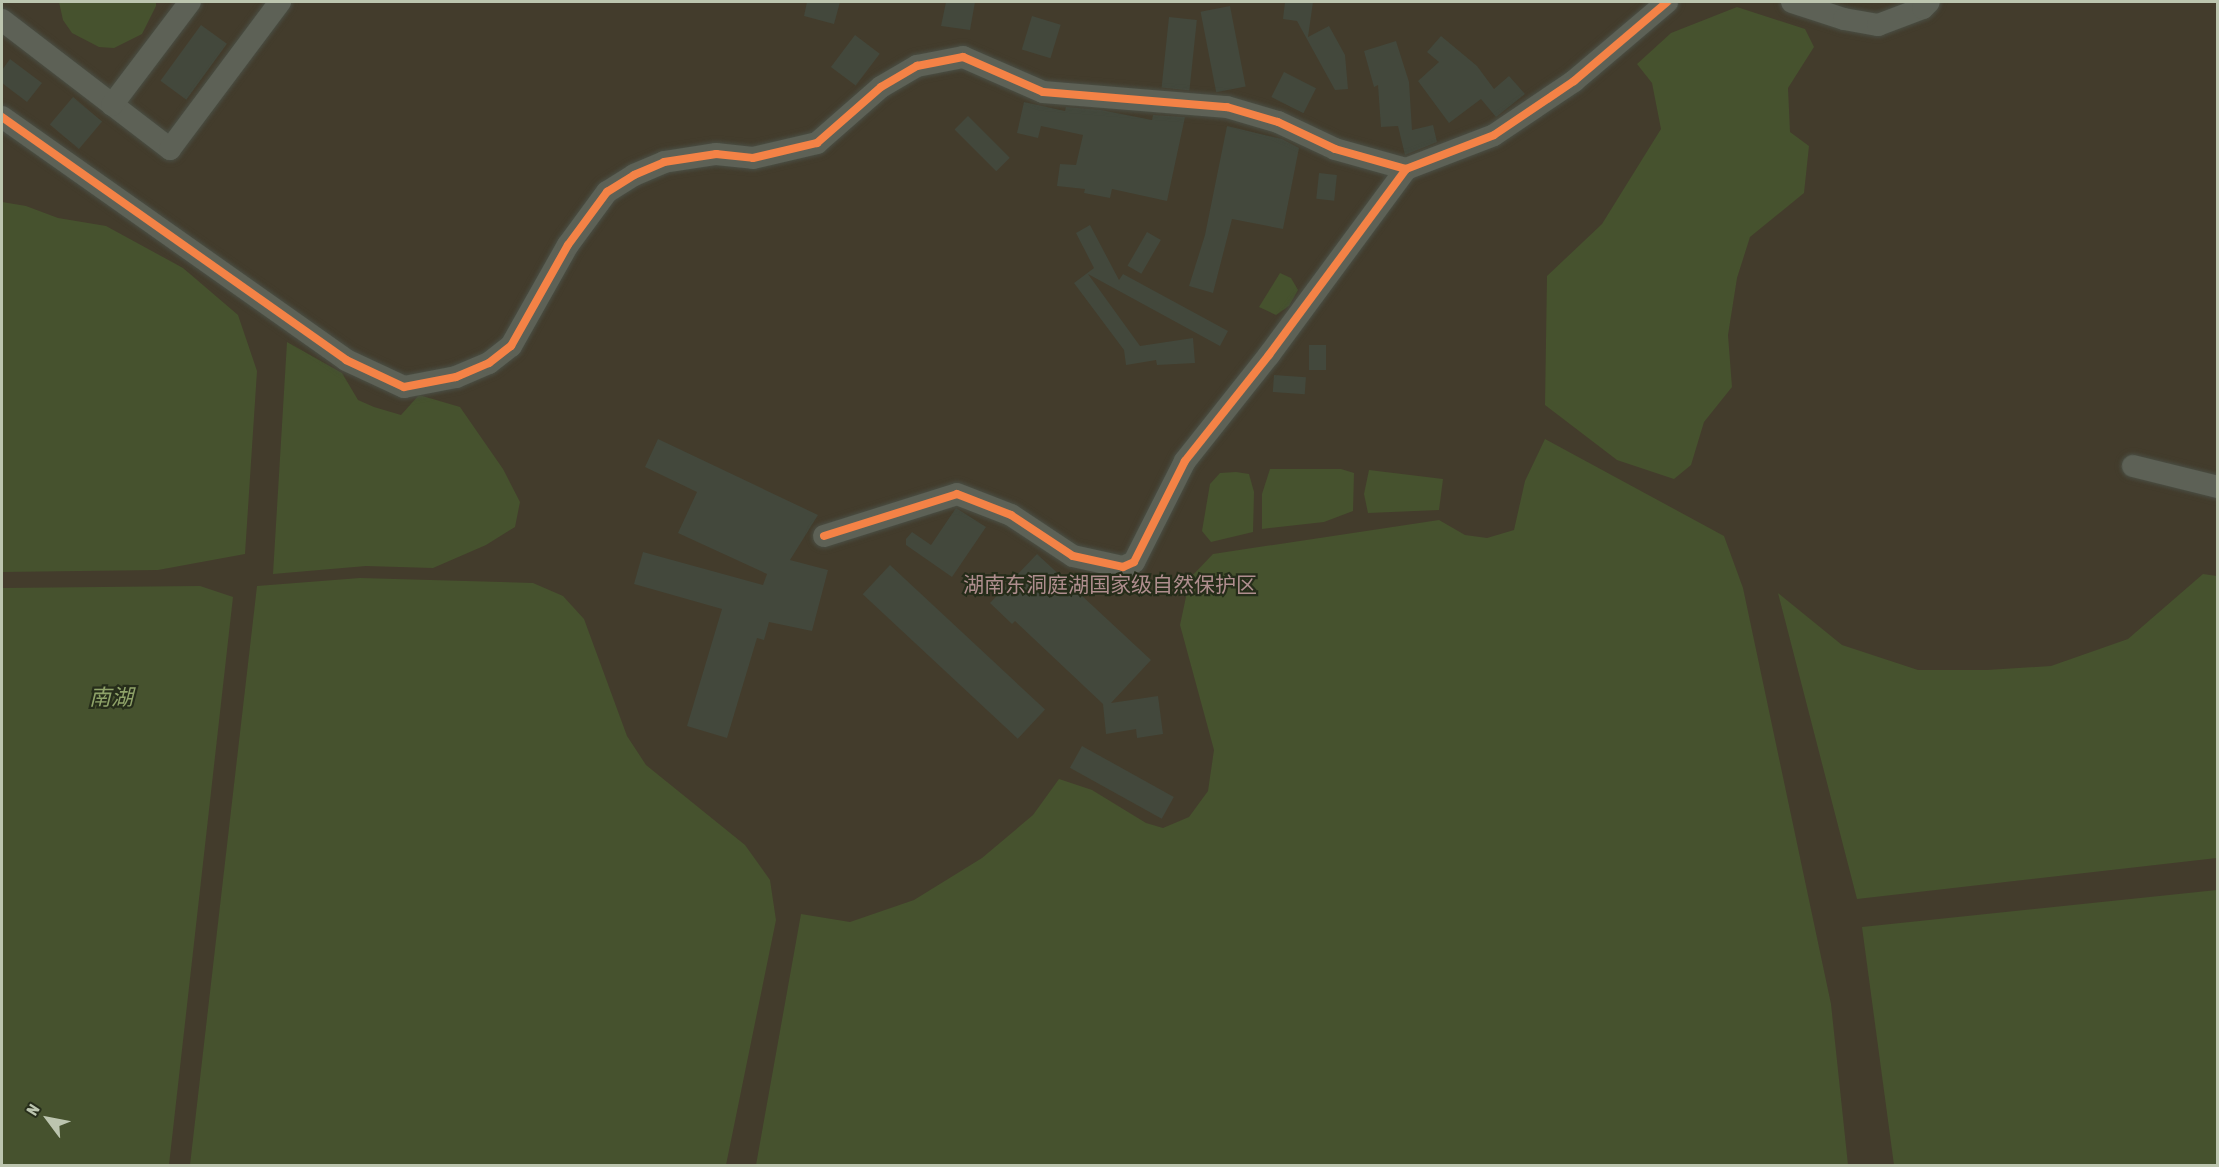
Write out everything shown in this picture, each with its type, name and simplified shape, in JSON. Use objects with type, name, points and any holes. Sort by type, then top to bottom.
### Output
[{"type":"street","points":[[112,105],[190,2]]},
{"type":"street","points":[[2,20],[170,150],[280,2]]},
{"type":"street","points":[[824,536],[957,494],[1011,515],[1073,556],[1123,567],[1134,562],[1185,461],[1269,355],[1406,169],[1494,135],[1574,81],[1667,2]]},
{"type":"street","points":[[1792,2],[1844,19],[1878,25],[1923,8],[1929,2]]},
{"type":"street","points":[[2,117],[346,360],[404,387],[456,377],[489,363],[511,346],[568,245],[607,192],[634,175],[664,162],[716,153],[753,158],[817,143],[881,87],[917,66],[963,57],[1043,92],[1227,107],[1278,122],[1335,149],[1406,169]]},
{"type":"street","points":[[2133,466],[2217,487]]},
{"type":"green space","name":"湖南东洞庭湖国家级自然保护区","points":[[2,2],[2217,2],[2217,1166],[2,1166]]},
{"type":"water","points":[[59,2],[156,2],[156,6],[142,34],[114,48],[99,47],[72,33],[63,20]]},
{"type":"water","points":[[1737,7],[1805,29],[1814,47],[1788,88],[1790,132],[1809,146],[1804,193],[1750,237],[1737,278],[1728,335],[1732,387],[1704,422],[1691,465],[1674,479],[1617,460],[1545,405],[1547,276],[1602,224],[1661,129],[1652,83],[1637,64],[1671,33]]},
{"type":"water","points":[[2,202],[26,206],[58,218],[106,226],[183,268],[238,315],[257,371],[245,554],[158,570],[2,572]]},
{"type":"water","points":[[1280,273],[1291,278],[1298,290],[1289,306],[1276,315],[1259,307]]},
{"type":"water","points":[[287,342],[342,373],[358,400],[374,407],[401,415],[419,395],[460,407],[503,469],[520,502],[515,527],[486,545],[433,568],[366,566],[273,574]]},
{"type":"water","points":[[1545,439],[1724,536],[1743,588],[1831,1004],[1848,1165],[756,1165],[801,914],[850,922],[914,900],[982,858],[1033,815],[1059,779],[1092,790],[1146,823],[1163,828],[1189,817],[1208,791],[1214,750],[1180,625],[1190,578],[1213,554],[1439,520],[1465,535],[1487,538],[1514,530],[1525,481]]},
{"type":"water","points":[[1270,469],[1341,469],[1354,473],[1353,511],[1324,522],[1262,529],[1262,494]]},
{"type":"water","points":[[1369,470],[1443,479],[1439,510],[1368,513],[1364,494]]},
{"type":"water","points":[[1220,473],[1249,474],[1254,492],[1253,532],[1211,542],[1202,531],[1210,484]]},
{"type":"water","points":[[2203,574],[2217,576],[2217,858],[1857,899],[1778,593],[1842,645],[1918,670],[1987,670],[2051,666],[2128,639]]},
{"type":"water","points":[[360,578],[533,583],[563,596],[584,619],[627,736],[646,765],[745,845],[770,880],[776,920],[726,1165],[190,1165],[257,586]]},
{"type":"water","name":"南湖","points":[[200,586],[233,597],[169,1165],[2,1165],[2,588]]},
{"type":"water","points":[[2217,890],[2217,1165],[1894,1165],[1862,927]]},
{"type":"building","points":[[807,2],[840,2],[834,24],[804,16]]},
{"type":"building","points":[[946,2],[975,2],[970,30],[941,26]]},
{"type":"building","points":[[1285,2],[1313,2],[1308,37],[1329,26],[1345,55],[1348,89],[1335,90],[1297,21],[1283,19]]},
{"type":"building","points":[[1230,6],[1246,86],[1216,92],[1201,12]]},
{"type":"building","points":[[1032,16],[1061,25],[1050,58],[1022,49]]},
{"type":"building","points":[[1169,17],[1197,20],[1189,91],[1162,88]]},
{"type":"building","points":[[201,25],[227,44],[186,100],[160,81]]},
{"type":"building","points":[[855,35],[880,54],[856,86],[831,67]]},
{"type":"building","points":[[1441,36],[1477,66],[1494,89],[1509,76],[1525,94],[1496,117],[1481,99],[1449,123],[1418,81],[1439,62],[1427,52]]},
{"type":"building","points":[[1396,41],[1409,82],[1412,130],[1433,125],[1437,142],[1405,155],[1398,126],[1381,127],[1378,85],[1374,87],[1364,51]]},
{"type":"building","points":[[10,59],[42,83],[27,102],[2,83],[2,70]]},
{"type":"building","points":[[1284,72],[1316,88],[1303,113],[1271,97]]},
{"type":"building","points":[[73,97],[102,121],[79,149],[50,125]]},
{"type":"building","points":[[1024,102],[1065,111],[1066,107],[1101,110],[1152,120],[1153,115],[1185,117],[1167,201],[1112,189],[1110,198],[1084,193],[1085,189],[1057,186],[1060,164],[1076,165],[1083,135],[1041,126],[1038,138],[1017,133]]},
{"type":"building","points":[[968,116],[1010,158],[996,171],[955,129]]},
{"type":"building","points":[[1227,126],[1282,139],[1299,148],[1283,229],[1232,219],[1213,293],[1189,286],[1205,235]]},
{"type":"building","points":[[1319,173],[1337,175],[1334,201],[1316,199]]},
{"type":"building","points":[[1090,225],[1119,280],[1123,274],[1228,331],[1220,346],[1088,274],[1140,346],[1193,338],[1195,363],[1157,365],[1156,360],[1126,365],[1124,350],[1074,283],[1094,268],[1076,233]]},
{"type":"building","points":[[1147,232],[1161,240],[1141,274],[1128,266]]},
{"type":"building","points":[[1309,345],[1326,345],[1326,370],[1309,370]]},
{"type":"building","points":[[1274,375],[1306,377],[1305,394],[1273,392]]},
{"type":"building","points":[[658,439],[818,515],[790,560],[828,570],[812,631],[769,622],[764,640],[757,638],[727,738],[687,726],[722,609],[634,584],[643,552],[763,585],[767,574],[678,533],[697,492],[645,467]]},
{"type":"building","points":[[956,508],[986,527],[952,577],[906,545],[906,539],[912,532],[931,545]]},
{"type":"building","points":[[1037,554],[1151,660],[1111,703],[1158,696],[1163,734],[1137,738],[1136,729],[1106,734],[1103,704],[1015,621],[1012,624],[990,603]]},
{"type":"building","points":[[890,565],[1045,710],[1018,739],[863,594]]},
{"type":"building","points":[[1082,746],[1174,797],[1162,819],[1070,768]]},
{"type":"cycle path","points":[[2,117],[346,360],[404,387],[456,377],[489,363],[511,346],[568,245],[607,192],[634,175],[664,162],[716,154],[753,158],[817,143],[881,87],[917,66],[963,57],[1043,92],[1227,107],[1278,122],[1335,149],[1406,169],[1494,135],[1574,81],[1667,2]]},
{"type":"cycle path","points":[[824,536],[957,494],[1011,515],[1073,556],[1123,567],[1134,562],[1185,461],[1269,355],[1406,169]]}]
